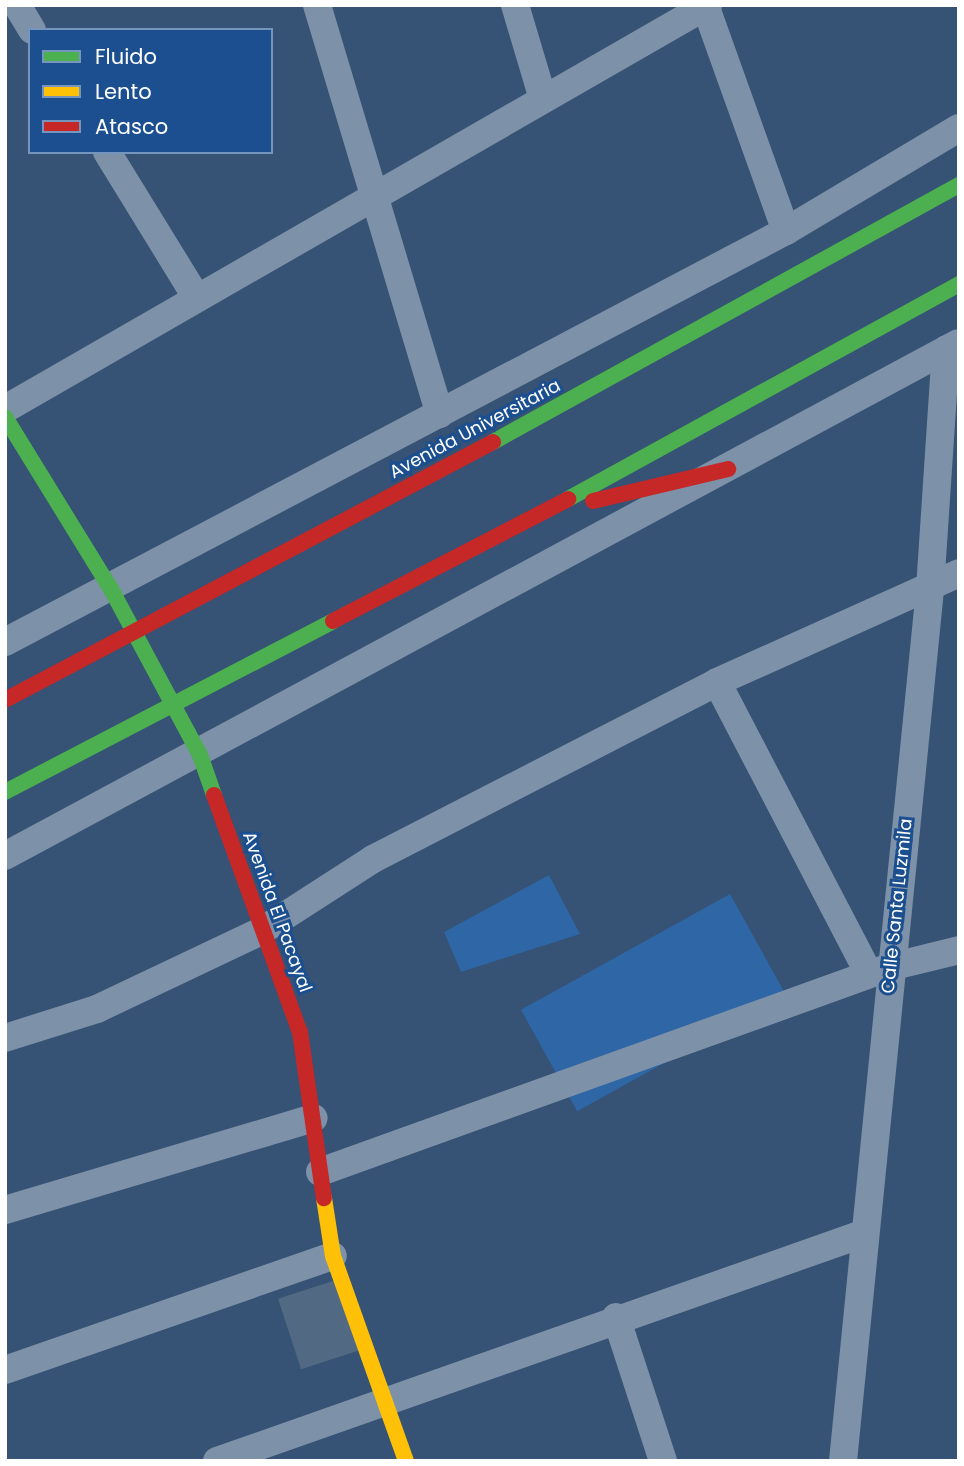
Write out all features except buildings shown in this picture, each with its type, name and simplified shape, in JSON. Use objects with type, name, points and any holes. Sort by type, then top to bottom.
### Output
[{"type":"street","points":[[17,5],[31,28]]},
{"type":"street","points":[[317,5],[440,414]]},
{"type":"street","points":[[515,5],[543,99]]},
{"type":"street","points":[[5,409],[195,295],[706,6],[786,231]]},
{"type":"street","points":[[5,642],[111,589],[786,231],[959,128]]},
{"type":"street","points":[[108,154],[195,295]]},
{"type":"street","name":"Avenida Universitaria","points":[[5,700],[708,328],[959,186]]},
{"type":"street","points":[[5,792],[537,515],[959,284]]},
{"type":"street","points":[[5,856],[200,755],[952,346]]},
{"type":"street","name":"Calle Santa Luzmila","points":[[843,1461],[865,1233],[879,970],[930,589],[952,346]]},
{"type":"street","name":"Avenida El Pacayal","points":[[5,417],[136,632],[200,755],[300,1032],[333,1256],[406,1461]]},
{"type":"street","points":[[537,515],[728,469]]},
{"type":"street","points":[[5,1038],[97,1009],[263,930],[373,859],[717,681],[930,589],[959,573]]},
{"type":"street","points":[[717,681],[879,970]]},
{"type":"street","points":[[320,1172],[879,970],[959,950]]},
{"type":"street","points":[[5,1210],[314,1118]]},
{"type":"street","points":[[217,1461],[385,1403],[616,1317],[865,1233]]},
{"type":"street","points":[[5,1370],[333,1256]]},
{"type":"street","points":[[616,1317],[663,1461]]},
{"type":"shaded area","points":[[549,875],[580,934],[461,972],[444,932]]},
{"type":"shaded area","points":[[730,894],[786,995],[577,1111],[521,1010]]},
{"type":"traffic: fast","points":[[493,442],[959,185]]},
{"type":"traffic: fast","points":[[568,499],[959,284]]},
{"type":"traffic: fast","points":[[5,417],[111,589],[200,755],[214,795]]},
{"type":"traffic: fast","points":[[5,792],[333,621]]},
{"type":"traffic: slow","points":[[324,1198],[333,1256],[406,1461]]},
{"type":"traffic: jam","points":[[5,700],[493,442]]},
{"type":"traffic: jam","points":[[593,501],[728,469]]},
{"type":"traffic: jam","points":[[333,621],[568,499]]},
{"type":"traffic: jam","points":[[214,795],[300,1032],[324,1198]]}]
